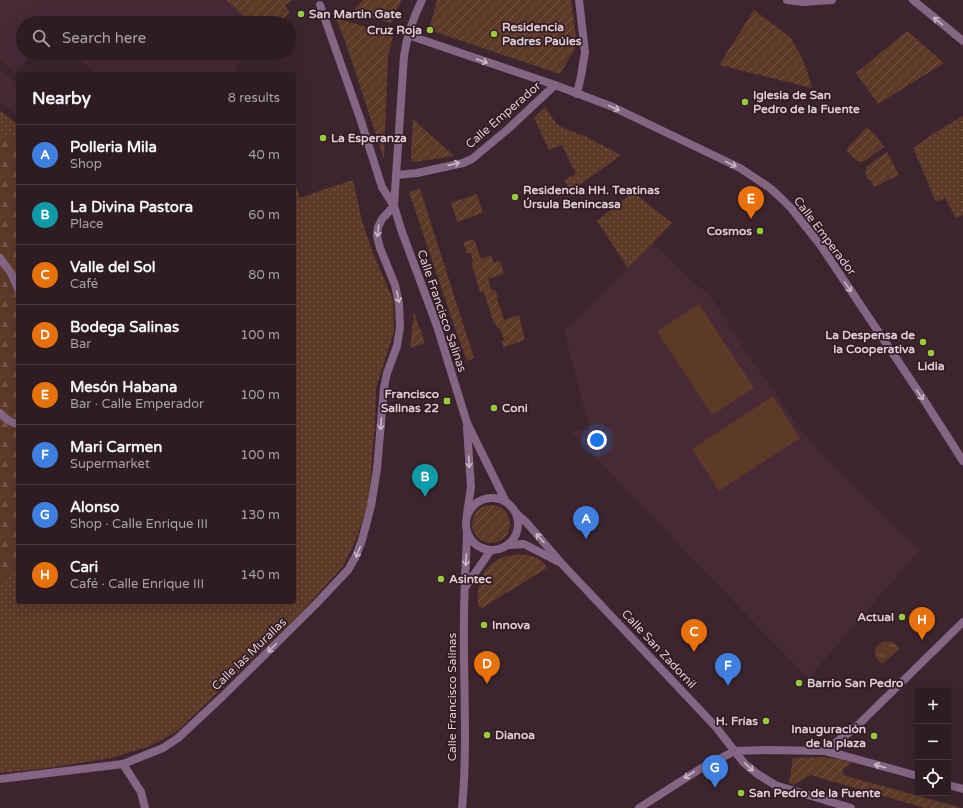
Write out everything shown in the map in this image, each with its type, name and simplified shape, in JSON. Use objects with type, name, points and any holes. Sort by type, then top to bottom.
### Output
[{"type":"street","name":"Calle Francisco Salinas","points":[[394,206],[404,56],[408,35],[416,11],[422,0]]},
{"type":"street","points":[[577,94],[582,76],[585,52],[579,0]]},
{"type":"street","points":[[787,0],[803,2],[832,0]]},
{"type":"street","points":[[913,0],[963,41]]},
{"type":"street","name":"Calle Francisco Salinas","points":[[320,5],[361,121],[382,187],[394,206],[402,232],[437,326],[467,423],[506,502]]},
{"type":"street","name":"Calle Emperador","points":[[408,35],[555,85],[613,107],[740,168],[770,188],[800,219],[821,246],[963,461]]},
{"type":"street","name":"Calle Emperador","points":[[396,175],[416,173],[472,159],[508,129],[555,85]]},
{"type":"street","name":"Calle las Murallas","points":[[0,780],[123,764],[163,748],[178,738],[223,696],[316,605],[348,570],[356,556],[362,540],[371,506],[384,388],[387,373],[397,346],[400,327],[399,304],[395,285],[380,248],[377,236],[378,227],[382,219],[394,206]]},
{"type":"street","points":[[0,258],[11,273],[16,284]]},
{"type":"street","points":[[0,413],[16,424]]},
{"type":"street","name":"Calle Francisco Salinas","points":[[467,423],[471,487],[467,518]]},
{"type":"street","points":[[493,498],[506,502],[516,514],[518,530],[515,537],[509,545],[500,549],[483,549],[471,540],[467,533],[467,518],[470,511],[474,506],[486,499],[493,498]]},
{"type":"street","name":"Calle San Zadornil","points":[[516,514],[527,523],[563,564],[715,726],[744,763],[756,773],[775,785],[851,808]]},
{"type":"street","name":"Calle Francisco Salinas","points":[[462,808],[465,782],[464,619],[467,533]]},
{"type":"street","name":"Calle San Zadornil","points":[[509,545],[524,544],[563,564]]},
{"type":"street","points":[[465,587],[491,550]]},
{"type":"street","points":[[834,744],[856,727],[963,622]]},
{"type":"street","points":[[639,808],[703,767],[735,750],[825,751],[915,775]]},
{"type":"street","points":[[123,764],[141,792],[145,808]]},
{"type":"street","points":[[951,785],[963,789]]},
{"type":"shaded area","points":[[0,0],[226,0],[244,16],[16,16],[16,60],[25,60],[16,72],[0,60]]},
{"type":"shaded area","points":[[79,60],[243,60],[235,67],[235,72],[95,72]]},
{"type":"shaded area","points":[[0,71],[16,83],[16,115],[0,103]]},
{"type":"shaded area","points":[[653,243],[693,283],[708,293],[753,362],[804,434],[854,487],[920,550],[818,667],[809,680],[570,431],[590,430],[564,331]]},
{"type":"green space","points":[[226,0],[292,0],[285,5],[290,12],[286,16],[244,16]]},
{"type":"green space","points":[[363,0],[402,0],[392,23],[352,12]]},
{"type":"green space","points":[[437,0],[571,0],[577,45],[560,74],[429,30]]},
{"type":"green space","points":[[754,10],[790,37],[801,56],[812,88],[719,65]]},
{"type":"green space","points":[[336,18],[393,35],[388,57],[384,159],[346,44]]},
{"type":"green space","points":[[907,31],[944,63],[878,104],[856,73]]},
{"type":"green space","points":[[545,107],[557,125],[586,137],[621,155],[571,191],[564,180],[576,174],[562,145],[549,150],[534,118]]},
{"type":"green space","points":[[0,111],[16,123],[16,604],[296,604],[296,185],[300,198],[353,180],[362,221],[373,253],[393,300],[394,332],[376,388],[375,425],[368,503],[356,540],[343,566],[303,611],[176,732],[150,746],[111,758],[42,769],[0,773]]},
{"type":"green space","points":[[963,116],[963,215],[956,218],[945,198],[936,202],[913,148]]},
{"type":"green space","points":[[413,119],[454,156],[414,162],[412,161]]},
{"type":"green space","points":[[867,127],[884,147],[863,162],[857,161],[846,150]]},
{"type":"green space","points":[[16,137],[16,569],[0,587],[0,138]]},
{"type":"green space","points":[[887,152],[899,175],[874,187],[866,176],[867,166]]},
{"type":"green space","points":[[420,189],[474,358],[467,361],[409,192]]},
{"type":"green space","points":[[633,192],[672,223],[628,268],[597,221]]},
{"type":"green space","points":[[477,194],[483,213],[457,222],[451,203]]},
{"type":"green space","points":[[474,239],[481,259],[491,255],[494,263],[500,261],[504,274],[488,279],[492,291],[495,290],[504,320],[519,315],[525,340],[503,347],[501,341],[504,340],[500,328],[497,328],[494,323],[484,293],[480,292],[471,262],[473,262],[471,253],[467,253],[463,242]]},
{"type":"green space","points":[[699,304],[754,388],[712,415],[657,331]]},
{"type":"green space","points":[[414,312],[425,343],[410,348]]},
{"type":"green space","points":[[773,396],[800,438],[719,491],[692,449]]},
{"type":"green space","points":[[487,505],[495,505],[505,510],[509,517],[509,531],[505,538],[495,543],[487,543],[477,538],[475,535],[472,528],[472,520],[477,510],[480,508]]},
{"type":"green space","points":[[521,554],[533,556],[539,559],[547,568],[482,608],[478,606],[480,582],[487,568],[505,557]]},
{"type":"green space","points":[[884,641],[892,642],[900,649],[882,664],[875,655],[875,649]]},
{"type":"green space","points":[[822,757],[852,762],[843,769],[843,775],[962,808],[925,808],[810,775],[793,785],[789,783],[793,758]]},
{"type":"place","name":"San Martin Gate","points":[[301,14]]},
{"type":"place","name":"Cruz Roja","points":[[430,30]]},
{"type":"place","name":"Residencia Padres Paúles","points":[[494,34]]},
{"type":"place","name":"Iglesia de San Pedro de la Fuente","points":[[745,102]]},
{"type":"place","name":"La Esperanza","points":[[323,138]]},
{"type":"place","name":"Residencia HH. Teatinas Úrsula Benincasa","points":[[515,197]]},
{"type":"place","name":"Mesón Habana","points":[[751,219]]},
{"type":"place","name":"Cosmos","points":[[760,231]]},
{"type":"place","name":"La Despensa de la Cooperativa","points":[[923,342]]},
{"type":"place","name":"Lidia","points":[[931,353]]},
{"type":"place","name":"Francisco Salinas 22","points":[[447,401]]},
{"type":"place","name":"Coni","points":[[494,408]]},
{"type":"place","name":"La Divina Pastora","points":[[425,497]]},
{"type":"place","name":"Polleria Mila","points":[[586,539]]},
{"type":"place","name":"Asintec","points":[[441,579]]},
{"type":"place","name":"Actual","points":[[902,617]]},
{"type":"place","name":"Innova","points":[[484,625]]},
{"type":"place","name":"Cari","points":[[922,640]]},
{"type":"place","name":"Valle del Sol","points":[[694,652]]},
{"type":"place","name":"Barrio San Pedro","points":[[799,683]]},
{"type":"place","name":"Bodega Salinas","points":[[487,684]]},
{"type":"place","name":"Mari Carmen","points":[[728,686]]},
{"type":"place","name":"H. Frías","points":[[766,721]]},
{"type":"place","name":"Dianoa","points":[[487,735]]},
{"type":"place","name":"Inauguración de la plaza","points":[[874,736]]},
{"type":"place","name":"Alonso","points":[[715,788]]},
{"type":"place","name":"San Pedro de la Fuente","points":[[741,793]]}]
